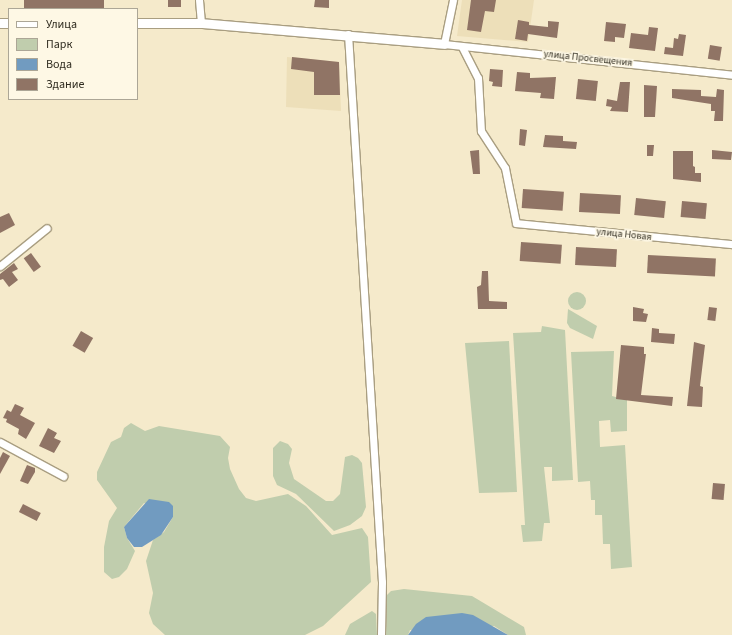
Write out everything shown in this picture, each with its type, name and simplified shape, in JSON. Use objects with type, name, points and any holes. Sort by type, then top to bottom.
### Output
[{"type":"street","points":[[199,0],[202,23]]},
{"type":"street","points":[[138,23],[202,23],[348,34],[444,44],[453,0]]},
{"type":"street","points":[[348,34],[382,582],[381,635]]},
{"type":"street","name":"улица Просвещения","points":[[444,44],[732,75]]},
{"type":"street","name":"улица Новая","points":[[462,46],[478,78],[482,131],[505,168],[516,223],[732,244]]},
{"type":"street","points":[[0,266],[47,228]]},
{"type":"street","points":[[0,442],[63,476]]},
{"type":"shaded area","points":[[462,0],[534,0],[528,42],[457,36]]},
{"type":"shaded area","points":[[287,57],[339,62],[341,111],[286,107]]},
{"type":"green space","points":[[577,292],[581,293],[585,297],[585,305],[581,309],[577,310],[573,309],[569,305],[568,301],[569,297],[573,293]]},
{"type":"green space","points":[[568,309],[597,326],[593,339],[570,328],[567,323]]},
{"type":"green space","points":[[542,326],[565,330],[573,480],[552,481],[552,467],[544,467],[550,523],[544,523],[542,541],[523,542],[521,525],[525,525],[513,333],[541,332]]},
{"type":"green space","points":[[509,341],[517,492],[479,493],[465,343]]},
{"type":"green space","points":[[614,351],[612,396],[627,400],[627,431],[611,432],[610,420],[599,421],[600,447],[625,445],[632,567],[611,569],[610,544],[603,544],[602,515],[595,515],[595,500],[591,500],[590,481],[578,482],[571,352]]},
{"type":"green space","points":[[131,423],[145,431],[159,426],[220,436],[230,447],[228,458],[230,469],[239,489],[246,498],[256,501],[288,494],[306,506],[332,535],[362,528],[368,537],[371,582],[323,626],[305,635],[165,635],[153,624],[149,613],[153,593],[146,561],[153,540],[164,532],[173,517],[144,503],[124,527],[127,538],[135,551],[127,569],[119,577],[112,579],[104,572],[104,547],[109,521],[117,508],[97,480],[97,472],[111,442],[121,437],[124,428]]},
{"type":"green space","points":[[280,441],[288,444],[292,449],[289,463],[294,479],[326,501],[333,501],[340,494],[345,457],[352,455],[358,458],[362,463],[366,507],[362,516],[350,525],[334,531],[296,494],[277,485],[273,476],[273,448]]},
{"type":"green space","points":[[404,589],[472,596],[524,627],[526,635],[508,635],[494,626],[410,630],[408,635],[386,635],[387,595],[391,591]]},
{"type":"green space","points":[[372,611],[376,614],[377,635],[345,635],[350,624]]},
{"type":"water","points":[[149,499],[169,502],[173,506],[173,517],[161,535],[142,547],[134,547],[127,538],[124,527]]},
{"type":"water","points":[[462,613],[473,615],[508,635],[408,635],[416,624],[426,617]]},
{"type":"building","points":[[24,0],[104,0],[104,8],[24,8]]},
{"type":"building","points":[[168,0],[181,0],[181,7],[168,7]]},
{"type":"building","points":[[315,0],[329,0],[329,8],[314,7]]},
{"type":"building","points":[[471,0],[496,0],[494,12],[485,11],[481,32],[467,30]]},
{"type":"building","points":[[518,20],[529,22],[529,25],[548,27],[548,21],[559,22],[557,38],[528,34],[527,41],[515,39]]},
{"type":"building","points":[[606,22],[626,24],[624,38],[615,37],[615,42],[604,41]]},
{"type":"building","points":[[649,27],[658,28],[655,51],[629,48],[631,33],[648,35]]},
{"type":"building","points":[[679,34],[686,35],[683,56],[664,54],[665,47],[673,48],[674,38],[678,39]]},
{"type":"building","points":[[710,45],[722,47],[720,61],[708,59]]},
{"type":"building","points":[[292,57],[339,62],[340,95],[314,95],[314,72],[291,69]]},
{"type":"building","points":[[490,69],[503,70],[502,87],[492,86],[493,82],[489,81]]},
{"type":"building","points":[[517,72],[530,73],[530,78],[556,77],[554,99],[540,98],[541,93],[515,91]]},
{"type":"building","points":[[578,79],[598,81],[596,101],[576,99]]},
{"type":"building","points":[[620,82],[630,82],[628,112],[610,111],[612,107],[606,106],[607,99],[617,101]]},
{"type":"building","points":[[644,85],[657,86],[655,117],[644,117]]},
{"type":"building","points":[[672,89],[701,90],[701,96],[716,97],[717,89],[724,90],[723,121],[714,121],[715,111],[711,111],[711,104],[672,98]]},
{"type":"building","points":[[520,129],[527,130],[525,146],[519,145]]},
{"type":"building","points":[[545,135],[563,136],[563,141],[577,142],[576,149],[543,147]]},
{"type":"building","points":[[647,145],[654,145],[653,156],[647,156]]},
{"type":"building","points":[[479,150],[480,174],[473,174],[470,151]]},
{"type":"building","points":[[712,150],[732,152],[731,160],[712,159]]},
{"type":"building","points":[[673,151],[693,151],[693,166],[695,167],[695,173],[701,173],[701,182],[673,179]]},
{"type":"building","points":[[523,189],[564,192],[563,211],[522,208]]},
{"type":"building","points":[[580,193],[621,195],[620,214],[579,212]]},
{"type":"building","points":[[636,198],[666,201],[664,218],[634,215]]},
{"type":"building","points":[[682,201],[707,203],[706,219],[681,217]]},
{"type":"building","points":[[9,213],[15,225],[0,233],[0,217]]},
{"type":"building","points":[[521,242],[562,245],[561,264],[520,261]]},
{"type":"building","points":[[576,247],[617,249],[616,267],[575,265]]},
{"type":"building","points":[[31,253],[41,267],[34,272],[24,258]]},
{"type":"building","points":[[648,255],[716,259],[715,277],[647,273]]},
{"type":"building","points":[[14,263],[18,269],[12,272],[18,280],[9,287],[3,279],[0,280],[0,274]]},
{"type":"building","points":[[482,271],[488,271],[489,301],[507,302],[507,309],[478,309],[477,287],[481,285]]},
{"type":"building","points":[[633,307],[644,309],[643,313],[648,314],[646,322],[633,321]]},
{"type":"building","points":[[709,307],[717,308],[715,321],[707,320]]},
{"type":"building","points":[[652,328],[659,329],[659,333],[675,334],[674,344],[651,342]]},
{"type":"building","points":[[81,331],[93,338],[85,353],[72,346]]},
{"type":"building","points":[[694,342],[705,345],[700,386],[703,387],[702,407],[687,406]]},
{"type":"building","points":[[621,345],[644,347],[644,354],[646,354],[641,395],[673,397],[672,406],[616,399]]},
{"type":"building","points":[[15,404],[24,408],[20,415],[35,423],[26,439],[18,434],[19,429],[6,422],[7,419],[3,418],[7,410],[11,412]]},
{"type":"building","points":[[48,428],[57,433],[54,438],[61,441],[54,453],[39,446]]},
{"type":"building","points":[[3,452],[10,456],[0,474],[0,458]]},
{"type":"building","points":[[27,465],[35,468],[35,472],[28,484],[20,481]]},
{"type":"building","points":[[713,483],[725,484],[724,500],[712,499]]},
{"type":"building","points":[[23,504],[41,513],[37,521],[19,512]]}]
